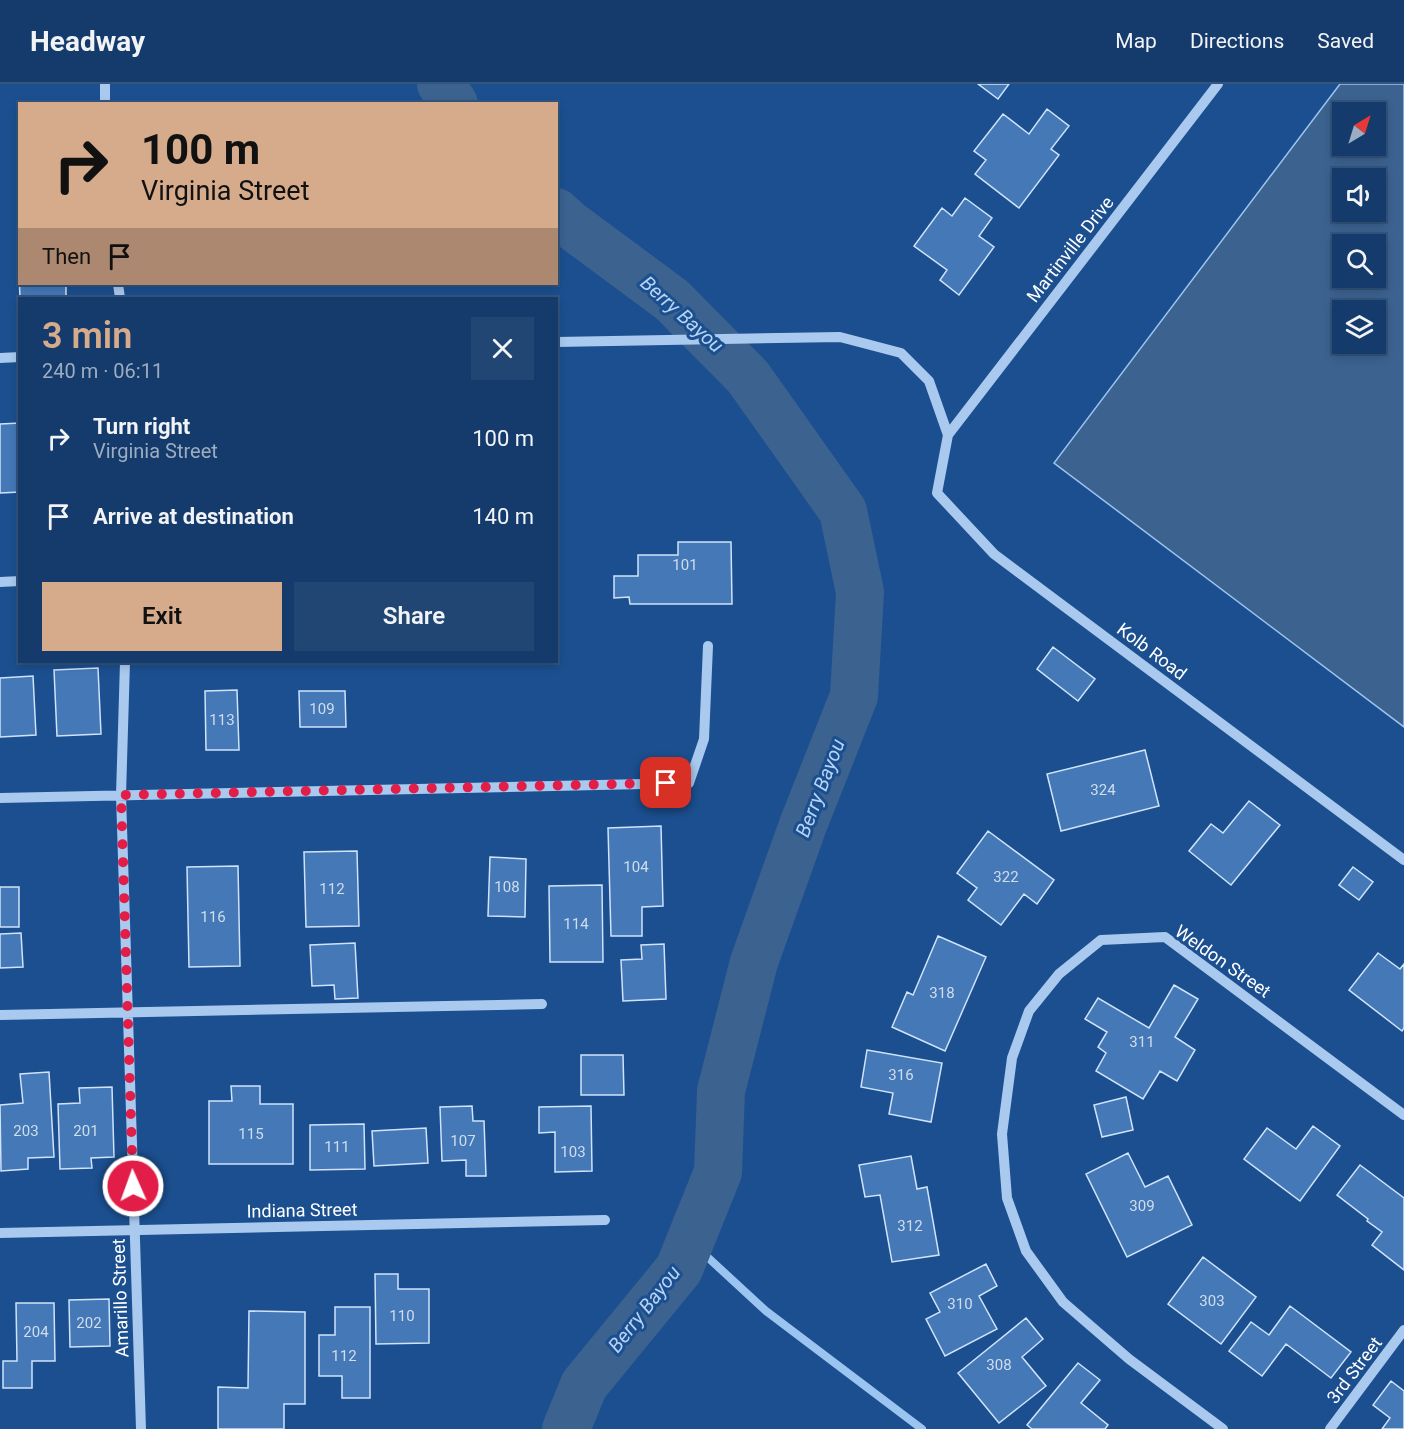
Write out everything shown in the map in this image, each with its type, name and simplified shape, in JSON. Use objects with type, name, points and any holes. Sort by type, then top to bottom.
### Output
[{"type":"street","points":[[105,84],[105,102]]},
{"type":"street","name":"Martinville Drive","points":[[948,435],[1218,84]]},
{"type":"street","points":[[558,342],[840,337],[901,353],[929,381],[948,435]]},
{"type":"street","points":[[0,358],[18,357]]},
{"type":"street","name":"Kolb Road","points":[[948,435],[937,494],[994,554],[1404,860]]},
{"type":"street","points":[[0,582],[18,581]]},
{"type":"street","points":[[0,798],[689,783],[704,739],[708,646]]},
{"type":"street","name":"Amarillo Street","points":[[125,663],[121,795],[141,1429]]},
{"type":"street","name":"Weldon Street","points":[[1223,1429],[1129,1359],[1063,1302],[1026,1251],[1007,1198],[1002,1134],[1012,1058],[1029,1011],[1059,975],[1101,940],[1165,937],[1404,1114]]},
{"type":"street","points":[[0,1015],[543,1004]]},
{"type":"street","name":"Indiana Street","points":[[0,1233],[605,1220]]},
{"type":"street","name":"3rd Street","points":[[1330,1429],[1404,1330]]},
{"type":"water","points":[[1340,84],[1404,84],[1404,727],[1054,463]]},
{"type":"building","points":[[978,84],[1009,84],[998,99]]},
{"type":"building","points":[[1047,109],[1069,126],[1051,149],[1059,155],[1019,208],[975,174],[986,160],[974,151],[1003,114],[1029,134]]},
{"type":"building","points":[[965,198],[992,218],[979,236],[994,247],[959,295],[940,280],[947,270],[914,246],[942,208],[952,216]]},
{"type":"building","points":[[19,285],[66,285],[66,297],[20,297]]},
{"type":"building","points":[[301,285],[363,285],[301,286]]},
{"type":"building","points":[[18,423],[18,492],[0,493],[0,424]]},
{"type":"building","points":[[678,542],[731,542],[732,604],[630,604],[629,597],[614,598],[614,576],[638,576],[638,555],[678,555]]},
{"type":"building","points":[[1053,647],[1095,679],[1078,701],[1037,669]]},
{"type":"building","points":[[98,668],[101,734],[57,736],[54,670]]},
{"type":"building","points":[[33,676],[36,735],[0,737],[0,678]]},
{"type":"building","points":[[237,690],[239,750],[206,750],[205,691]]},
{"type":"building","points":[[299,691],[345,691],[346,727],[300,727]]},
{"type":"building","points":[[1145,750],[1159,806],[1061,831],[1047,774]]},
{"type":"building","points":[[1249,801],[1280,825],[1231,885],[1189,851],[1211,824],[1223,833]]},
{"type":"building","points":[[661,826],[663,906],[642,907],[642,936],[611,936],[608,828]]},
{"type":"building","points":[[988,831],[1054,880],[1037,904],[1024,894],[1001,925],[968,900],[977,888],[957,873]]},
{"type":"building","points":[[357,851],[359,926],[306,927],[304,852]]},
{"type":"building","points":[[490,857],[526,859],[525,917],[488,916]]},
{"type":"building","points":[[238,866],[240,966],[189,967],[187,867]]},
{"type":"building","points":[[1353,867],[1373,882],[1359,900],[1339,885]]},
{"type":"building","points":[[602,885],[603,962],[550,962],[549,886]]},
{"type":"building","points":[[0,887],[19,887],[19,927],[0,927]]},
{"type":"building","points":[[21,933],[23,967],[0,968],[0,934]]},
{"type":"building","points":[[938,936],[986,957],[945,1051],[892,1027],[907,992],[913,995]]},
{"type":"building","points":[[355,943],[358,998],[335,999],[334,985],[312,986],[310,945]]},
{"type":"building","points":[[664,944],[666,999],[623,1001],[621,960],[642,959],[641,945]]},
{"type":"building","points":[[1378,953],[1400,969],[1404,964],[1404,1028],[1402,1031],[1349,990]]},
{"type":"building","points":[[1174,985],[1198,999],[1175,1037],[1195,1050],[1177,1081],[1160,1071],[1143,1099],[1096,1071],[1106,1053],[1098,1047],[1107,1032],[1085,1019],[1098,998],[1149,1028]]},
{"type":"building","points":[[867,1050],[942,1063],[931,1122],[889,1114],[893,1093],[861,1087]]},
{"type":"building","points":[[581,1055],[623,1055],[624,1095],[581,1095]]},
{"type":"building","points":[[49,1072],[54,1157],[28,1158],[28,1169],[1,1171],[0,1105],[23,1103],[20,1074]]},
{"type":"building","points":[[231,1086],[260,1086],[260,1104],[293,1104],[293,1164],[209,1164],[209,1101],[232,1101]]},
{"type":"building","points":[[112,1087],[114,1157],[91,1158],[92,1168],[60,1169],[58,1104],[80,1103],[79,1088]]},
{"type":"building","points":[[1126,1097],[1133,1130],[1102,1137],[1094,1105]]},
{"type":"building","points":[[472,1106],[473,1121],[484,1121],[486,1176],[466,1176],[466,1160],[442,1161],[440,1107]]},
{"type":"building","points":[[591,1106],[592,1171],[555,1172],[555,1132],[539,1133],[539,1107]]},
{"type":"building","points":[[364,1124],[365,1169],[310,1170],[310,1125]]},
{"type":"building","points":[[1313,1126],[1340,1146],[1300,1201],[1244,1159],[1267,1128],[1296,1149]]},
{"type":"building","points":[[426,1128],[428,1163],[374,1166],[372,1131]]},
{"type":"building","points":[[1128,1153],[1145,1187],[1168,1176],[1192,1225],[1127,1257],[1086,1174]]},
{"type":"building","points":[[911,1156],[917,1189],[927,1187],[939,1255],[892,1262],[880,1195],[865,1197],[859,1165]]},
{"type":"building","points":[[1360,1165],[1404,1198],[1404,1270],[1372,1245],[1382,1232],[1337,1195]]},
{"type":"building","points":[[1203,1257],[1256,1297],[1221,1344],[1168,1304]]},
{"type":"building","points":[[986,1264],[997,1286],[979,1296],[997,1329],[945,1356],[926,1319],[940,1312],[930,1293]]},
{"type":"building","points":[[375,1274],[398,1274],[398,1289],[429,1289],[429,1343],[376,1344]]},
{"type":"building","points":[[109,1299],[110,1346],[70,1347],[69,1300]]},
{"type":"building","points":[[16,1303],[54,1303],[55,1361],[32,1361],[32,1388],[3,1388],[3,1361],[17,1361]]},
{"type":"building","points":[[1290,1306],[1351,1352],[1331,1378],[1286,1344],[1262,1376],[1229,1351],[1251,1322],[1269,1335]]},
{"type":"building","points":[[335,1307],[370,1307],[370,1398],[342,1398],[342,1376],[319,1376],[319,1335],[335,1335]]},
{"type":"building","points":[[249,1311],[305,1312],[305,1404],[284,1404],[284,1429],[218,1429],[218,1387],[248,1388]]},
{"type":"building","points":[[1026,1318],[1043,1339],[1022,1357],[1046,1386],[999,1423],[958,1373]]},
{"type":"building","points":[[1078,1363],[1100,1380],[1081,1403],[1108,1425],[1105,1429],[1032,1429],[1027,1425]]},
{"type":"building","points":[[1391,1381],[1404,1391],[1404,1429],[1382,1429],[1390,1418],[1373,1405]]},
{"type":"waterway","name":"Berry Bayou","points":[[441,84],[453,102]]},
{"type":"waterway","name":"Berry Bayou","points":[[558,214],[672,300],[748,377],[843,511],[860,592],[854,696],[803,825],[754,962],[721,1091],[718,1172],[679,1269],[584,1385],[566,1429]]},
{"type":"waterway","points":[[690,1241],[766,1311],[922,1429]]},
{"type":"route","points":[[133,1186],[121,795],[666,783]]}]
